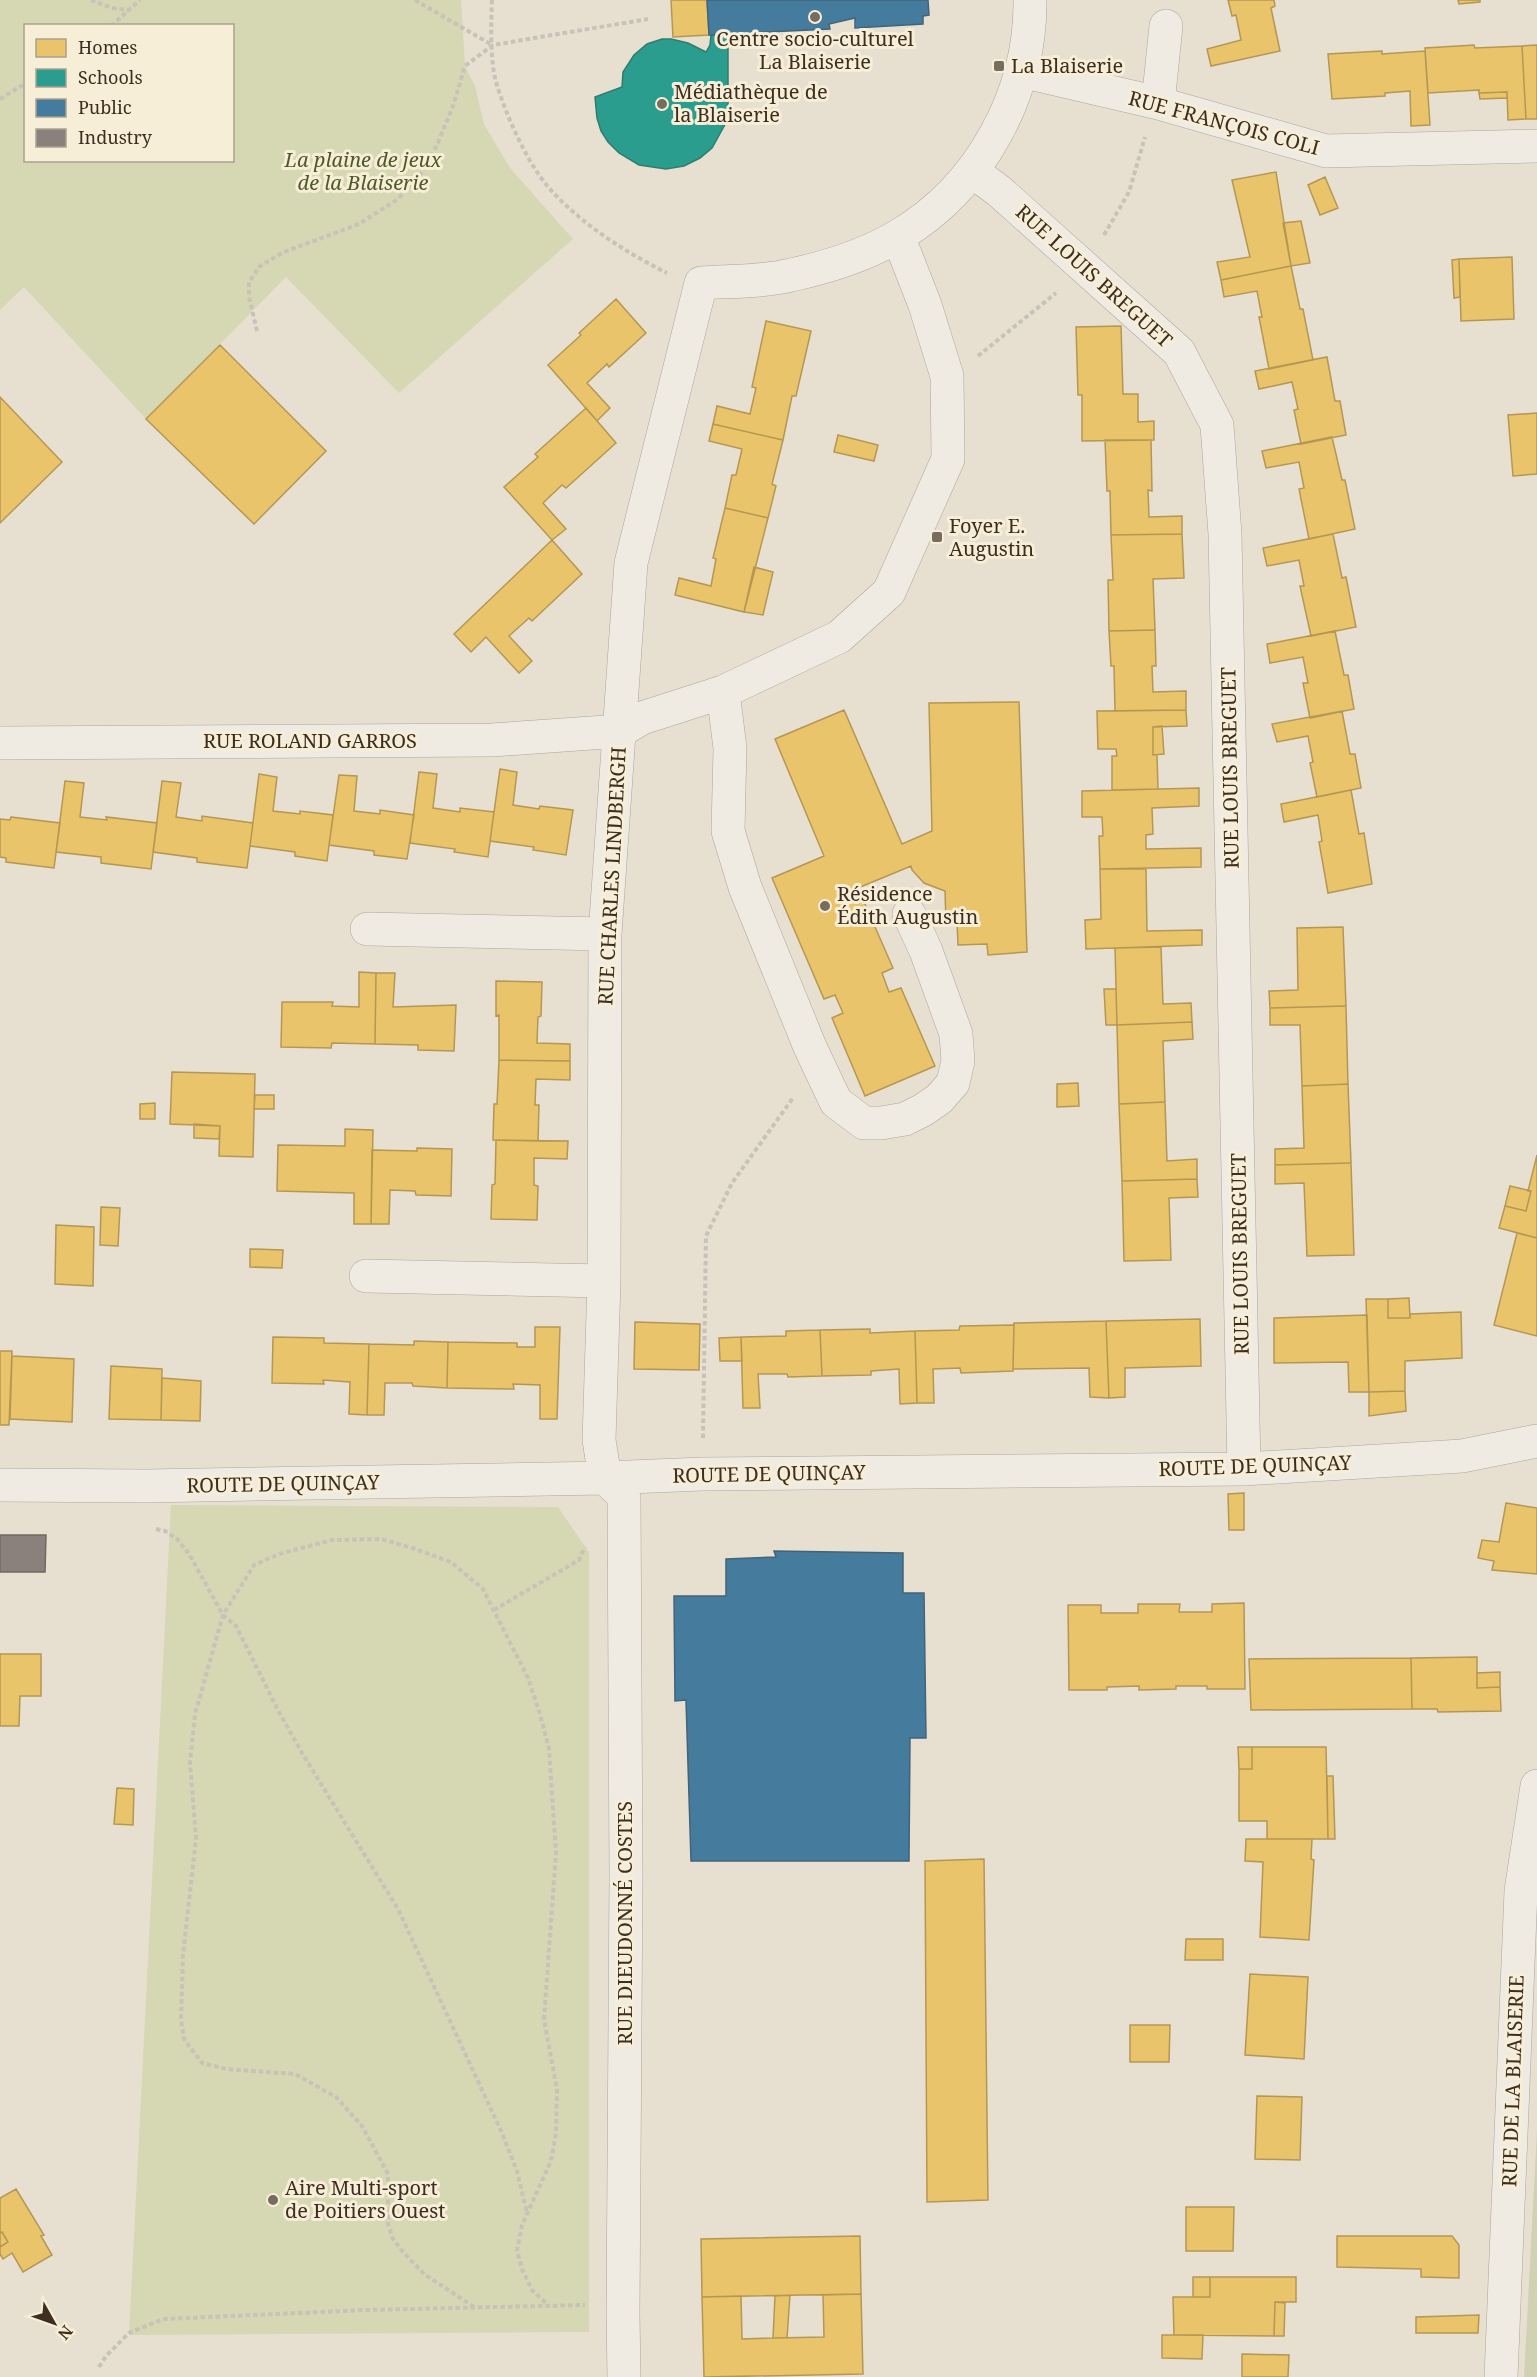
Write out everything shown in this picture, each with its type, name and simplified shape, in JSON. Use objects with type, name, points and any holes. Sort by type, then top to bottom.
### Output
[{"type":"street","points":[[700,283],[789,276],[844,260],[898,236],[936,208],[972,171],[1010,110],[1021,71],[1030,0]]},
{"type":"street","points":[[1158,103],[1166,26]]},
{"type":"street","name":"RUE FRANÇOIS COLI","points":[[1021,71],[1158,103],[1326,151],[1537,146]]},
{"type":"street","name":"RUE LOUIS BREGUET","points":[[972,171],[999,191],[1179,352],[1217,425],[1225,534],[1244,1469]]},
{"type":"street","points":[[620,732],[642,718],[723,692],[839,638],[889,592],[948,459],[947,376],[925,305],[898,236]]},
{"type":"street","name":"RUE CHARLES LINDBERGH","points":[[605,1478],[599,1440],[604,1281],[605,934],[631,563],[700,283]]},
{"type":"street","points":[[723,692],[730,748],[728,831],[745,887],[819,1068],[836,1102],[864,1123],[906,1119],[939,1099],[953,1083],[958,1061],[956,1034],[926,951],[909,914]]},
{"type":"street","name":"RUE ROLAND GARROS","points":[[0,743],[492,740],[620,732]]},
{"type":"street","points":[[368,929],[605,934]]},
{"type":"street","points":[[366,1276],[604,1281]]},
{"type":"street","name":"ROUTE DE QUINÇAY","points":[[0,1485],[167,1486],[605,1478],[702,1474],[1244,1469],[1462,1456],[1537,1442]]},
{"type":"street","name":"RUE DIEUDONNÉ COSTES","points":[[605,1478],[624,1496],[626,1888],[624,2377]]},
{"type":"street","name":"RUE DE LA BLAISERIE","points":[[1501,2377],[1521,1891],[1537,1786]]},
{"type":"path","points":[[91,0],[112,8],[129,10]]},
{"type":"path","points":[[113,24],[140,0]]},
{"type":"path","points":[[415,0],[493,45]]},
{"type":"path","points":[[492,0],[496,80],[521,144],[549,187],[590,225],[640,259],[681,279],[700,283]]},
{"type":"path","points":[[257,331],[249,297],[249,282],[260,266],[284,252],[359,224],[398,199],[422,172],[437,146],[465,66],[493,45],[648,19]]},
{"type":"path","points":[[0,99],[24,84]]},
{"type":"path","points":[[702,1474],[706,1236],[732,1183],[785,1109],[819,1068]]},
{"type":"path","points":[[156,1529],[165,1531],[177,1539],[189,1554],[223,1615],[236,1626],[302,1753],[398,1909],[502,2133],[516,2171],[527,2213]]},
{"type":"path","points":[[474,2307],[424,2274],[393,2239],[388,2224],[388,2174],[362,2126],[336,2097],[295,2074],[226,2068],[202,2063],[184,2039],[181,2019],[183,1955],[196,1838],[190,1762],[195,1714],[223,1615],[254,1565],[279,1554],[332,1540],[381,1539],[451,1562],[483,1589],[528,1678],[540,1714],[549,1749],[556,1853],[544,2019],[557,2090],[556,2133],[551,2161],[522,2225],[517,2250],[522,2269],[532,2290],[548,2305]]},
{"type":"path","points":[[494,1610],[579,1560],[588,1540]]},
{"type":"path","points":[[99,2367],[106,2356],[129,2333],[163,2319],[585,2303],[585,2311],[623,2314]]},
{"type":"green space","name":"La plaine de jeux de la Blaiserie","points":[[0,0],[461,0],[465,66],[475,86],[484,124],[510,168],[573,239],[399,393],[286,277],[146,419],[24,287],[0,310]]},
{"type":"green space","points":[[171,1505],[558,1507],[589,1552],[589,2332],[129,2335]]},
{"type":"green space","points":[[1537,2130],[1537,2377],[1524,2377]]},
{"type":"building: Homes","points":[[671,0],[707,0],[709,35],[673,37]]},
{"type":"building: Homes","points":[[1228,0],[1274,0],[1275,6],[1271,8],[1280,51],[1211,66],[1207,49],[1241,40],[1236,15],[1232,16]]},
{"type":"building: Homes","points":[[1458,0],[1480,0],[1480,2],[1459,4]]},
{"type":"building: Homes","points":[[1474,45],[1475,48],[1522,46],[1526,119],[1508,120],[1507,92],[1479,93],[1479,90],[1428,93],[1425,48]]},
{"type":"building: Homes","points":[[1537,45],[1537,119],[1526,119],[1522,46]]},
{"type":"building: Homes","points":[[1382,51],[1382,54],[1425,51],[1430,125],[1411,126],[1410,91],[1385,93],[1385,96],[1332,99],[1328,54]]},
{"type":"building: Homes","points":[[1507,92],[1507,98],[1480,99],[1479,93]]},
{"type":"building: Homes","points":[[1276,172],[1291,266],[1221,280],[1217,262],[1250,257],[1232,180]]},
{"type":"building: Homes","points":[[1325,177],[1338,208],[1320,215],[1308,185]]},
{"type":"building: Homes","points":[[1301,221],[1310,263],[1291,266],[1283,223]]},
{"type":"building: Homes","points":[[1512,257],[1514,319],[1461,321],[1459,259]]},
{"type":"building: Homes","points":[[1459,259],[1460,297],[1454,298],[1452,260]]},
{"type":"building: Homes","points":[[1291,266],[1300,309],[1303,309],[1313,360],[1269,369],[1259,317],[1262,317],[1257,291],[1224,297],[1221,280]]},
{"type":"building: Homes","points":[[616,299],[646,333],[609,367],[607,364],[587,383],[610,408],[597,421],[548,365]]},
{"type":"building: Homes","points":[[766,321],[811,331],[796,396],[792,396],[783,440],[713,424],[717,406],[750,414],[756,388],[752,387]]},
{"type":"building: Homes","points":[[1121,326],[1123,394],[1138,394],[1138,422],[1154,421],[1154,440],[1082,441],[1082,395],[1078,395],[1076,327]]},
{"type":"building: Homes","points":[[220,345],[326,451],[254,524],[146,419]]},
{"type":"building: Homes","points":[[1327,357],[1335,401],[1340,401],[1346,435],[1301,444],[1294,410],[1298,409],[1292,382],[1259,389],[1255,371]]},
{"type":"building: Homes","points":[[0,397],[62,462],[0,523]]},
{"type":"building: Homes","points":[[586,408],[616,443],[566,488],[562,485],[543,503],[566,529],[552,540],[504,487],[538,457],[535,454]]},
{"type":"building: Homes","points":[[1537,413],[1537,474],[1513,476],[1508,415]]},
{"type":"building: Homes","points":[[713,424],[783,440],[772,484],[776,486],[768,518],[725,508],[732,475],[736,475],[742,449],[709,441]]},
{"type":"building: Homes","points":[[838,435],[878,445],[874,461],[834,452]]},
{"type":"building: Homes","points":[[1332,437],[1342,480],[1345,480],[1355,529],[1309,539],[1299,489],[1304,488],[1299,462],[1266,468],[1262,451]]},
{"type":"building: Homes","points":[[1105,440],[1151,440],[1152,491],[1148,490],[1149,517],[1182,516],[1182,534],[1111,535]]},
{"type":"building: Homes","points":[[725,508],[768,518],[744,612],[675,595],[679,578],[711,586],[716,559],[713,558]]},
{"type":"building: Homes","points":[[1182,534],[1184,578],[1153,579],[1155,630],[1109,631],[1108,580],[1113,580],[1111,535]]},
{"type":"building: Homes","points":[[1333,534],[1342,578],[1346,577],[1356,627],[1311,636],[1300,586],[1304,586],[1299,560],[1267,566],[1263,548]]},
{"type":"building: Homes","points":[[552,540],[582,574],[532,621],[529,618],[509,636],[532,661],[519,673],[486,637],[471,652],[454,634]]},
{"type":"building: Homes","points":[[754,567],[773,572],[763,615],[744,612]]},
{"type":"building: Homes","points":[[1155,630],[1156,666],[1152,666],[1153,692],[1186,691],[1186,710],[1115,711],[1114,666],[1111,666],[1109,631]]},
{"type":"building: Homes","points":[[1335,631],[1344,675],[1348,675],[1354,709],[1310,718],[1303,683],[1308,683],[1303,657],[1270,663],[1267,644]]},
{"type":"building: Homes","name":"Résidence Édith Augustin","points":[[1019,702],[1027,952],[988,955],[987,944],[958,945],[957,922],[946,922],[945,891],[924,883],[911,866],[858,888],[893,968],[882,973],[889,992],[901,988],[935,1066],[865,1096],[832,1018],[843,1013],[835,995],[824,999],[772,878],[824,856],[775,739],[844,710],[902,844],[932,831],[929,703]]},
{"type":"building: Homes","points":[[1186,710],[1187,726],[1153,727],[1153,755],[1157,755],[1158,789],[1112,790],[1112,756],[1117,756],[1116,749],[1098,749],[1097,711]]},
{"type":"building: Homes","points":[[1342,711],[1350,754],[1355,754],[1361,788],[1317,797],[1310,763],[1313,762],[1308,736],[1277,742],[1272,724]]},
{"type":"building: Homes","points":[[1162,726],[1164,754],[1153,755],[1153,727]]},
{"type":"building: Homes","points":[[500,769],[517,772],[513,805],[539,809],[540,806],[573,810],[566,855],[533,850],[534,847],[490,841]]},
{"type":"building: Homes","points":[[419,772],[437,774],[433,808],[460,812],[460,808],[494,812],[488,857],[454,852],[455,849],[410,843]]},
{"type":"building: Homes","points":[[259,774],[277,777],[273,811],[333,815],[327,861],[295,856],[295,852],[250,846]]},
{"type":"building: Homes","points":[[339,775],[357,776],[354,811],[380,814],[380,810],[414,815],[407,859],[374,855],[374,851],[329,845]]},
{"type":"building: Homes","points":[[65,781],[84,783],[80,817],[107,820],[106,817],[157,823],[151,869],[101,863],[101,857],[56,852]]},
{"type":"building: Homes","points":[[162,781],[181,783],[176,817],[202,821],[202,816],[253,823],[247,868],[197,862],[197,858],[153,852]]},
{"type":"building: Homes","points":[[1199,788],[1199,806],[1152,808],[1153,834],[1146,835],[1146,849],[1201,848],[1201,867],[1100,869],[1099,836],[1103,836],[1102,817],[1082,817],[1082,791]]},
{"type":"building: Homes","points":[[1351,790],[1359,834],[1364,833],[1372,884],[1328,893],[1319,842],[1322,841],[1318,815],[1284,822],[1281,804]]},
{"type":"building: Homes","points":[[11,817],[60,823],[54,868],[6,862],[6,858],[0,857],[0,819],[10,820]]},
{"type":"building: Homes","points":[[1100,869],[1146,869],[1147,931],[1202,930],[1202,945],[1086,949],[1085,920],[1101,919]]},
{"type":"building: Homes","points":[[1343,927],[1346,1006],[1270,1008],[1269,991],[1298,990],[1297,928]]},
{"type":"building: Homes","points":[[1161,947],[1163,1004],[1191,1003],[1192,1022],[1117,1025],[1115,948]]},
{"type":"building: Homes","points":[[359,972],[376,973],[375,1044],[332,1043],[331,1048],[281,1047],[282,1002],[333,1002],[332,1006],[359,1007]]},
{"type":"building: Homes","points":[[376,973],[395,973],[393,1007],[456,1005],[454,1051],[418,1050],[418,1045],[375,1044]]},
{"type":"building: Homes","points":[[496,981],[542,982],[537,1043],[570,1044],[570,1061],[499,1060]]},
{"type":"building: Homes","points":[[1104,989],[1116,989],[1117,1025],[1106,1025]]},
{"type":"building: Homes","points":[[1346,1006],[1348,1084],[1302,1086],[1300,1025],[1270,1025],[1270,1008]]},
{"type":"building: Homes","points":[[1192,1022],[1193,1039],[1163,1041],[1165,1102],[1119,1104],[1117,1025]]},
{"type":"building: Homes","points":[[499,1060],[570,1061],[570,1080],[536,1079],[535,1105],[539,1105],[538,1141],[493,1140]]},
{"type":"building: Homes","points":[[172,1072],[255,1074],[253,1157],[219,1156],[220,1126],[170,1124]]},
{"type":"building: Homes","points":[[1078,1083],[1079,1106],[1057,1107],[1057,1084]]},
{"type":"building: Homes","points":[[1348,1084],[1351,1163],[1275,1165],[1275,1149],[1304,1148],[1302,1086]]},
{"type":"building: Homes","points":[[255,1095],[274,1095],[274,1109],[254,1109]]},
{"type":"building: Homes","points":[[1165,1102],[1167,1161],[1197,1159],[1197,1179],[1122,1181],[1119,1104]]},
{"type":"building: Homes","points":[[155,1103],[155,1119],[140,1119],[140,1104]]},
{"type":"building: Homes","points":[[194,1124],[220,1126],[219,1139],[194,1138]]},
{"type":"building: Homes","points":[[345,1129],[373,1130],[371,1224],[354,1224],[354,1193],[277,1191],[278,1145],[345,1146]]},
{"type":"building: Homes","points":[[496,1140],[568,1141],[567,1159],[534,1158],[534,1185],[538,1186],[537,1220],[491,1219]]},
{"type":"building: Homes","points":[[417,1148],[452,1149],[451,1196],[416,1195],[415,1191],[390,1190],[389,1224],[371,1224],[372,1150],[417,1151]]},
{"type":"building: Homes","points":[[1537,1155],[1537,1238],[1499,1228],[1505,1206],[1526,1211],[1531,1191],[1528,1191]]},
{"type":"building: Homes","points":[[1351,1163],[1354,1255],[1307,1256],[1304,1183],[1275,1184],[1275,1165]]},
{"type":"building: Homes","points":[[1197,1179],[1198,1197],[1169,1198],[1171,1260],[1124,1261],[1122,1181]]},
{"type":"building: Homes","points":[[1510,1186],[1531,1191],[1526,1211],[1505,1206]]},
{"type":"building: Homes","points":[[101,1207],[120,1208],[118,1246],[100,1245]]},
{"type":"building: Homes","points":[[56,1225],[94,1227],[93,1286],[55,1284]]},
{"type":"building: Homes","points":[[1517,1233],[1537,1238],[1537,1336],[1494,1325]]},
{"type":"building: Homes","points":[[250,1249],[283,1250],[282,1268],[250,1267]]},
{"type":"building: Homes","points":[[1409,1298],[1410,1318],[1388,1318],[1388,1299]]},
{"type":"building: Homes","points":[[1366,1299],[1388,1299],[1388,1318],[1410,1318],[1410,1314],[1461,1312],[1462,1358],[1405,1361],[1405,1391],[1369,1392]]},
{"type":"building: Homes","points":[[1367,1315],[1369,1392],[1349,1392],[1348,1362],[1274,1363],[1274,1318]]},
{"type":"building: Homes","points":[[1200,1319],[1201,1366],[1125,1368],[1125,1397],[1109,1398],[1106,1321]]},
{"type":"building: Homes","points":[[1106,1321],[1109,1398],[1090,1397],[1089,1368],[1013,1369],[1014,1323]]},
{"type":"building: Homes","points":[[635,1322],[700,1324],[699,1370],[634,1369]]},
{"type":"building: Homes","points":[[1014,1325],[1013,1371],[961,1373],[960,1368],[933,1369],[934,1403],[917,1403],[915,1331],[959,1330],[960,1326]]},
{"type":"building: Homes","points":[[535,1327],[560,1327],[557,1419],[540,1419],[540,1385],[513,1384],[514,1389],[447,1388],[448,1342],[517,1343],[517,1347],[535,1347]]},
{"type":"building: Homes","points":[[870,1329],[870,1333],[915,1331],[917,1403],[900,1404],[899,1369],[871,1371],[871,1375],[822,1376],[820,1330]]},
{"type":"building: Homes","points":[[820,1330],[822,1376],[788,1377],[787,1374],[758,1374],[760,1408],[743,1408],[741,1337],[786,1336],[786,1331]]},
{"type":"building: Homes","points":[[273,1337],[324,1338],[324,1343],[369,1344],[367,1415],[349,1414],[350,1382],[323,1380],[324,1384],[272,1383]]},
{"type":"building: Homes","points":[[741,1337],[742,1361],[720,1361],[719,1338]]},
{"type":"building: Homes","points":[[414,1341],[448,1342],[447,1388],[413,1386],[412,1383],[385,1383],[384,1415],[367,1415],[369,1344],[414,1345]]},
{"type":"building: Homes","points":[[0,1351],[12,1351],[9,1425],[0,1425]]},
{"type":"building: Homes","points":[[12,1356],[74,1359],[72,1422],[10,1419]]},
{"type":"building: Homes","points":[[111,1366],[162,1369],[161,1420],[109,1419]]},
{"type":"building: Homes","points":[[162,1378],[201,1381],[200,1421],[161,1420]]},
{"type":"building: Homes","points":[[1405,1391],[1406,1411],[1369,1416],[1369,1392]]},
{"type":"building: Homes","points":[[1244,1493],[1244,1530],[1229,1530],[1228,1494]]},
{"type":"building: Homes","points":[[1506,1503],[1537,1508],[1537,1574],[1492,1570],[1494,1561],[1478,1558],[1482,1540],[1499,1542]]},
{"type":"building: Homes","points":[[1244,1603],[1245,1689],[1176,1686],[1176,1689],[1139,1690],[1139,1686],[1107,1687],[1107,1690],[1069,1690],[1068,1605],[1101,1605],[1101,1613],[1138,1613],[1138,1604],[1180,1604],[1179,1612],[1212,1612],[1212,1604]]},
{"type":"building: Homes","points":[[0,1654],[41,1654],[41,1696],[20,1696],[19,1726],[0,1726]]},
{"type":"building: Homes","points":[[1477,1657],[1477,1688],[1500,1687],[1501,1711],[1438,1712],[1437,1709],[1412,1709],[1411,1658]]},
{"type":"building: Homes","points":[[1411,1658],[1412,1709],[1251,1710],[1249,1659]]},
{"type":"building: Homes","points":[[1500,1672],[1500,1687],[1477,1688],[1477,1673]]},
{"type":"building: Homes","points":[[1238,1747],[1252,1747],[1252,1769],[1239,1769]]},
{"type":"building: Homes","points":[[1252,1747],[1326,1747],[1328,1839],[1267,1839],[1267,1821],[1239,1821],[1239,1769],[1252,1769]]},
{"type":"building: Homes","points":[[1327,1776],[1333,1776],[1335,1839],[1328,1839]]},
{"type":"building: Homes","points":[[117,1788],[134,1789],[133,1825],[114,1824]]},
{"type":"building: Homes","points":[[1246,1839],[1312,1839],[1311,1859],[1314,1860],[1309,1940],[1260,1937],[1263,1862],[1245,1861]]},
{"type":"building: Homes","points":[[984,1859],[988,2200],[927,2202],[925,1861]]},
{"type":"building: Homes","points":[[1186,1939],[1223,1939],[1223,1960],[1185,1960]]},
{"type":"building: Homes","points":[[1250,1974],[1308,1977],[1304,2059],[1245,2055]]},
{"type":"building: Homes","points":[[1130,2025],[1170,2025],[1169,2062],[1130,2062]]},
{"type":"building: Homes","points":[[1257,2096],[1302,2097],[1300,2160],[1255,2159]]},
{"type":"building: Homes","points":[[16,2189],[44,2235],[41,2236],[52,2255],[23,2272],[12,2253],[3,2259],[0,2254],[0,2247],[8,2242],[2,2232],[0,2233],[0,2198]]},
{"type":"building: Homes","points":[[1186,2207],[1234,2207],[1233,2251],[1186,2251]]},
{"type":"building: Homes","points":[[2,2232],[8,2242],[0,2247],[0,2233]]},
{"type":"building: Homes","points":[[860,2236],[861,2294],[702,2297],[701,2239]]},
{"type":"building: Homes","points":[[1337,2236],[1452,2236],[1459,2245],[1459,2278],[1421,2277],[1421,2269],[1337,2267]]},
{"type":"building: Homes","points":[[1193,2277],[1210,2277],[1210,2297],[1193,2297]]},
{"type":"building: Homes","points":[[1210,2277],[1296,2277],[1296,2302],[1275,2302],[1274,2336],[1174,2335],[1173,2297],[1210,2297]]},
{"type":"building: Homes","points":[[861,2294],[863,2374],[704,2377],[702,2297],[741,2296],[742,2339],[824,2337],[823,2295]]},
{"type":"building: Homes","points":[[790,2295],[787,2338],[773,2338],[775,2296]]},
{"type":"building: Homes","points":[[1275,2302],[1285,2303],[1284,2336],[1274,2336]]},
{"type":"building: Homes","points":[[1479,2315],[1478,2333],[1416,2333],[1416,2317]]},
{"type":"building: Homes","points":[[1162,2335],[1203,2335],[1202,2359],[1162,2358]]},
{"type":"building: Homes","points":[[1242,2354],[1289,2355],[1288,2377],[1242,2377]]},
{"type":"building: Schools","name":"Médiathèque de la Blaiserie","points":[[728,34],[728,119],[712,148],[700,158],[684,166],[666,169],[639,165],[619,153],[608,142],[597,118],[595,97],[622,87],[623,72],[634,55],[647,44],[662,39],[688,43],[706,52],[710,45],[711,35]]},
{"type":"building: Public","name":"Centre socio-culturel La Blaiserie","points":[[707,0],[928,0],[929,15],[923,16],[923,24],[855,28],[855,18],[829,24],[830,29],[709,35]]},
{"type":"building: Public","points":[[774,1551],[903,1553],[903,1593],[924,1593],[926,1738],[910,1738],[909,1861],[691,1861],[686,1700],[675,1701],[674,1596],[726,1596],[726,1559],[776,1557]]},
{"type":"building: Industry","points":[[0,1535],[46,1535],[45,1572],[0,1572]]},
{"type":"place","name":"Centre socio-culturel La Blaiserie","points":[[815,17]]},
{"type":"place","name":"La Blaiserie","points":[[999,66]]},
{"type":"place","name":"Médiathèque de la Blaiserie","points":[[662,104]]},
{"type":"place","name":"Foyer E. Augustin","points":[[937,537]]},
{"type":"place","name":"Résidence Édith Augustin","points":[[825,906]]},
{"type":"place","name":"Aire Multi-sport de Poitiers Ouest","points":[[273,2200]]}]
